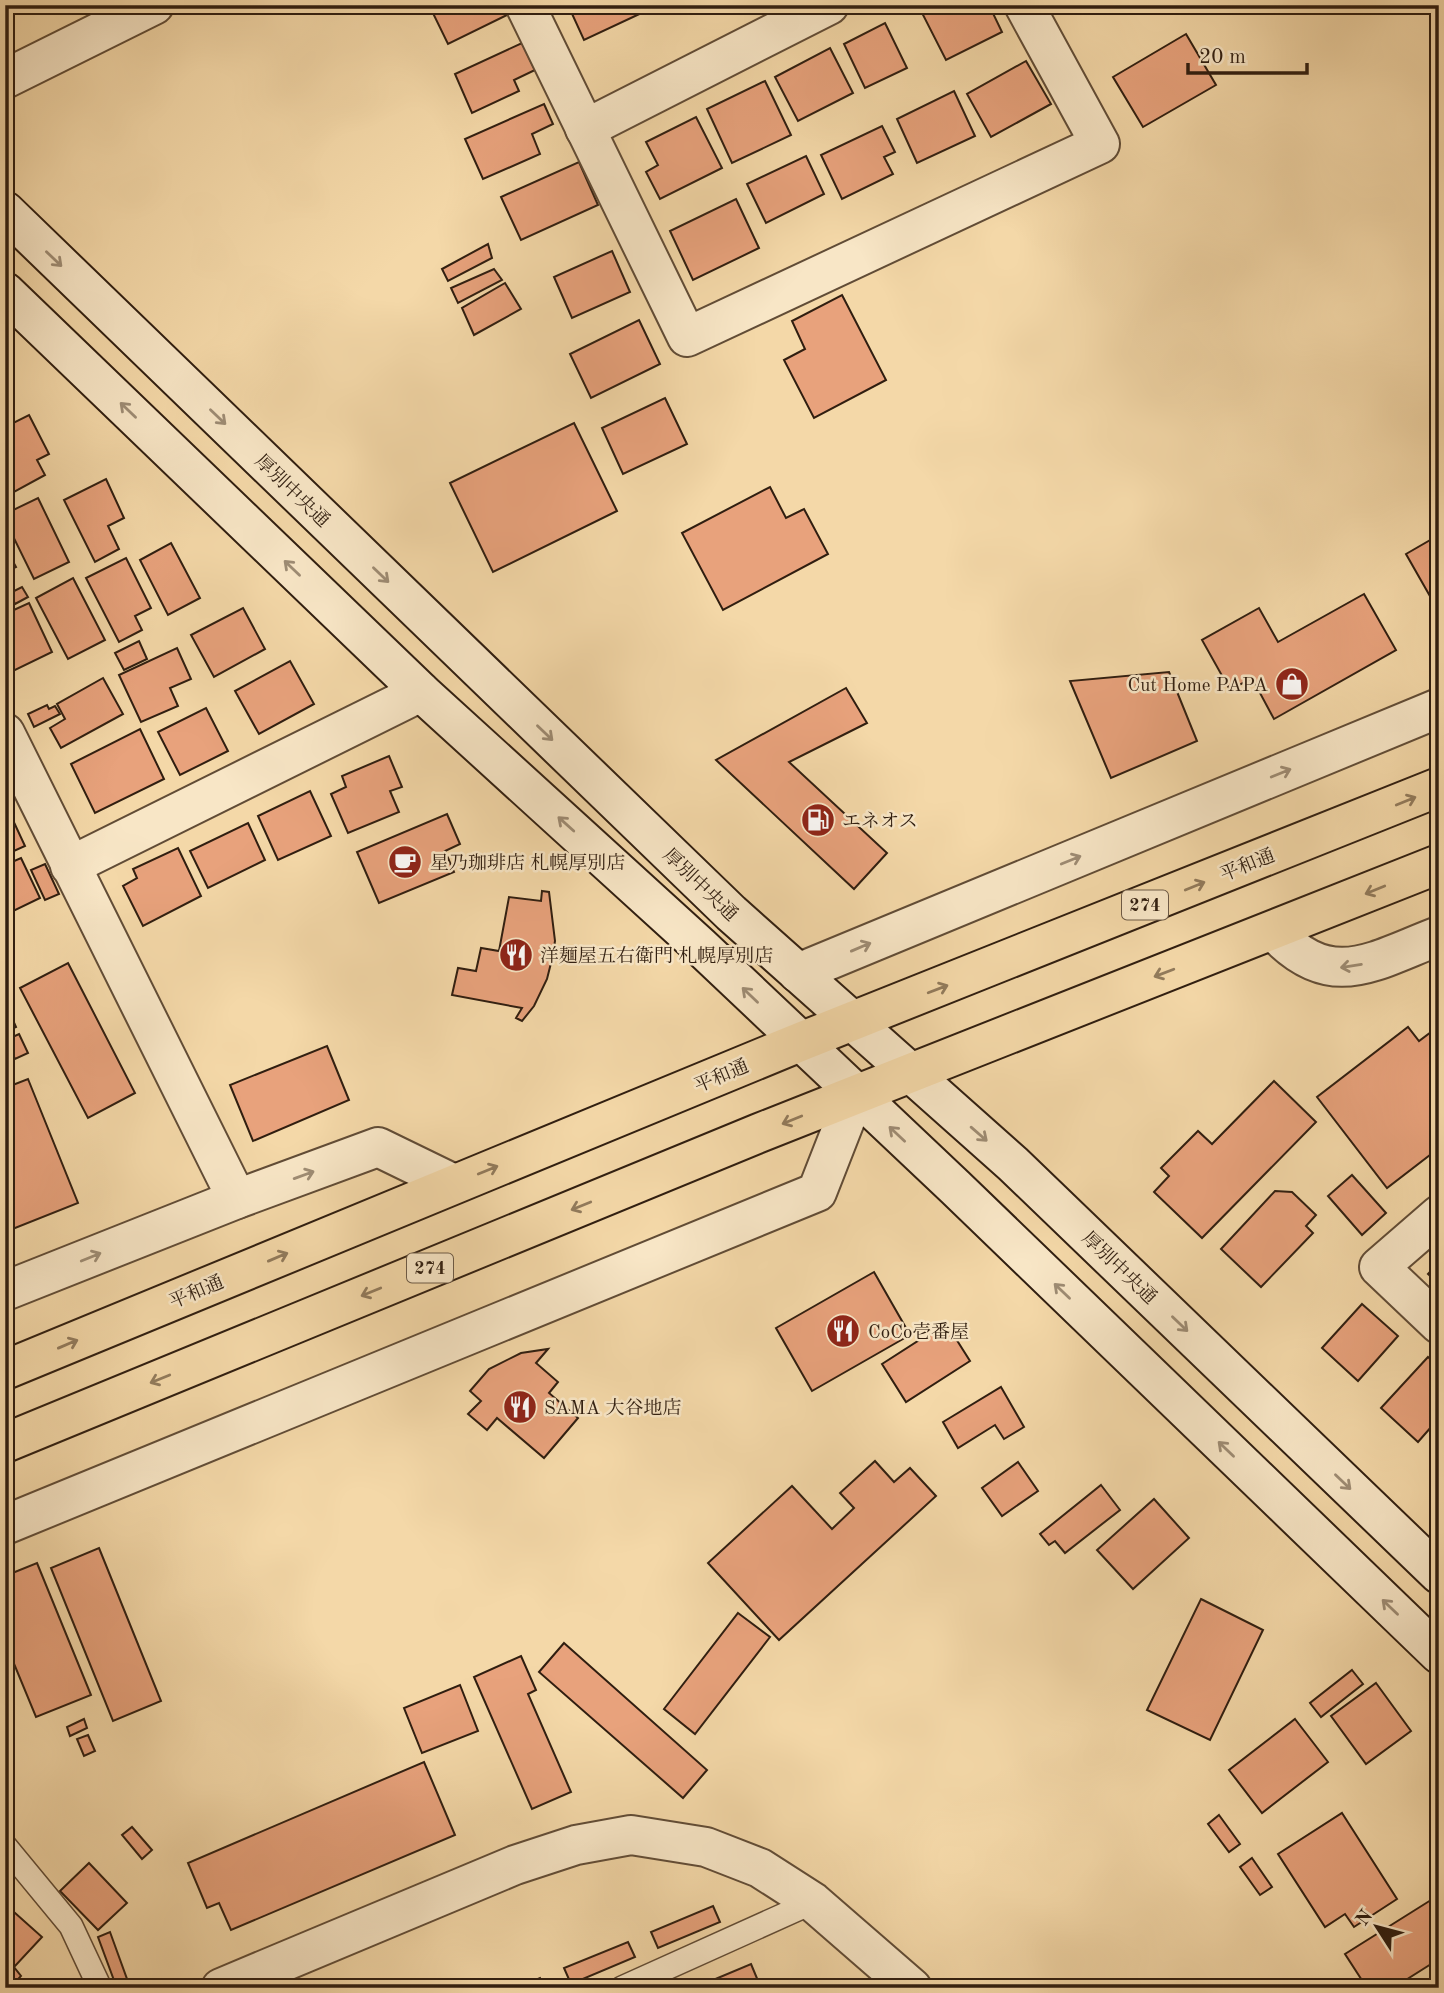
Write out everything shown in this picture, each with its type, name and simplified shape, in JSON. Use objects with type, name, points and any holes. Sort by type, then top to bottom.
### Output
[{"type":"highway","name":"平和通","points":[[5,1370],[800,1042],[1439,787]]},
{"type":"highway","name":"274","points":[[5,1443],[909,1073],[1439,864]]},
{"type":"street","points":[[5,79],[154,5]]},
{"type":"street","points":[[525,5],[687,337],[1100,144],[1024,5]]},
{"type":"street","points":[[585,129],[830,5]]},
{"type":"street","name":"厚別中央通","points":[[5,211],[731,914],[1013,1164],[1439,1574]]},
{"type":"street","points":[[5,292],[421,692],[700,946],[965,1197],[1439,1654]]},
{"type":"street","points":[[70,866],[421,692]]},
{"type":"street","points":[[798,973],[1439,708]]},
{"type":"street","points":[[5,733],[237,1199]]},
{"type":"street","points":[[1274,931],[1303,957],[1337,968],[1354,968],[1439,936]]},
{"type":"street","points":[[5,1525],[817,1192],[855,1095]]},
{"type":"street","points":[[5,1291],[237,1199],[378,1147],[454,1184]]},
{"type":"street","points":[[1439,1215],[1379,1267],[1439,1324]]},
{"type":"street","points":[[226,1987],[515,1865],[576,1844],[631,1835],[706,1847],[761,1868],[813,1902],[912,1988]]},
{"type":"lane","points":[[5,1846],[71,1926],[100,1988]]},
{"type":"lane","points":[[622,1988],[813,1902]]},
{"type":"building","points":[[429,5],[502,5],[507,15],[448,44]]},
{"type":"building","points":[[568,5],[645,5],[648,10],[584,40]]},
{"type":"building","points":[[658,5],[675,5],[661,12]]},
{"type":"building","points":[[927,5],[989,5],[1002,32],[946,60],[920,9]]},
{"type":"building","points":[[885,23],[907,68],[865,88],[844,44]]},
{"type":"building","points":[[1186,34],[1216,85],[1143,127],[1113,77]]},
{"type":"building","points":[[522,43],[535,70],[514,80],[519,91],[472,113],[455,74]]},
{"type":"building","points":[[830,48],[853,93],[798,121],[775,77]]},
{"type":"building","points":[[1026,61],[1051,104],[991,137],[967,94]]},
{"type":"building","points":[[765,81],[791,135],[732,163],[707,109]]},
{"type":"building","points":[[954,91],[975,136],[917,163],[897,119]]},
{"type":"building","points":[[544,104],[553,124],[532,134],[540,154],[483,179],[465,139]]},
{"type":"building","points":[[696,117],[722,168],[660,199],[646,172],[658,165],[646,142]]},
{"type":"building","points":[[882,126],[895,152],[884,157],[893,174],[842,199],[821,155]]},
{"type":"building","points":[[806,156],[824,194],[766,223],[747,184]]},
{"type":"building","points":[[579,162],[598,205],[521,240],[501,197]]},
{"type":"building","points":[[736,199],[759,248],[693,280],[670,231]]},
{"type":"building","points":[[488,244],[492,258],[448,281],[442,269]]},
{"type":"building","points":[[612,251],[630,292],[572,318],[554,277]]},
{"type":"building","points":[[494,269],[502,280],[458,303],[451,288]]},
{"type":"building","points":[[505,283],[521,309],[474,335],[462,308]]},
{"type":"building","points":[[842,295],[886,380],[814,418],[784,360],[805,349],[792,321]]},
{"type":"building","points":[[639,320],[660,364],[591,398],[570,354]]},
{"type":"building","points":[[665,398],[687,444],[623,474],[602,428]]},
{"type":"building","points":[[29,415],[49,454],[37,460],[45,475],[14,492],[5,476],[5,427]]},
{"type":"building","points":[[574,423],[617,511],[493,572],[450,483]]},
{"type":"building","points":[[106,479],[124,518],[108,526],[119,549],[95,562],[64,500]]},
{"type":"building","points":[[770,487],[786,518],[804,509],[828,554],[723,610],[682,533]]},
{"type":"building","points":[[38,498],[69,562],[34,579],[5,520],[5,514]]},
{"type":"building","points":[[1439,535],[1439,612],[1406,554]]},
{"type":"building","points":[[171,543],[200,598],[168,615],[140,560]]},
{"type":"building","points":[[5,547],[16,567],[5,572]]},
{"type":"building","points":[[126,558],[151,608],[135,616],[142,630],[119,642],[86,578]]},
{"type":"building","points":[[73,578],[105,640],[68,659],[36,598]]},
{"type":"building","points":[[22,587],[28,597],[15,604],[10,593]]},
{"type":"building","points":[[1364,594],[1396,650],[1274,719],[1252,678],[1230,690],[1202,640],[1259,608],[1278,642]]},
{"type":"building","points":[[29,603],[52,652],[13,671],[5,654],[5,614]]},
{"type":"building","points":[[243,608],[265,649],[214,677],[191,635]]},
{"type":"building","points":[[139,641],[147,659],[124,670],[115,653]]},
{"type":"building","points":[[177,648],[191,679],[170,688],[178,706],[141,722],[119,675]]},
{"type":"building","points":[[290,661],[314,704],[259,734],[235,691]]},
{"type":"building","points":[[1169,672],[1197,741],[1111,778],[1070,681]]},
{"type":"building","points":[[103,678],[123,714],[61,748],[50,728],[65,719],[57,704]]},
{"type":"building","points":[[846,688],[867,723],[789,762],[887,853],[854,889],[716,760]]},
{"type":"building","points":[[47,705],[49,709],[55,706],[60,714],[34,727],[28,714]]},
{"type":"building","points":[[206,708],[228,751],[180,775],[158,732]]},
{"type":"building","points":[[140,729],[164,779],[95,813],[71,764]]},
{"type":"building","points":[[389,756],[402,787],[390,791],[399,812],[348,833],[331,794],[346,787],[342,776]]},
{"type":"building","points":[[310,791],[331,836],[278,860],[258,816]]},
{"type":"building","points":[[5,803],[25,846],[5,855]]},
{"type":"building","name":"星乃珈琲店 札幌厚別店","points":[[447,814],[460,844],[445,851],[454,872],[379,903],[357,852]]},
{"type":"building","points":[[248,823],[265,860],[208,888],[190,851]]},
{"type":"building","points":[[178,848],[201,896],[143,926],[123,886],[137,878],[133,869]]},
{"type":"building","points":[[21,858],[40,898],[5,915],[5,865]]},
{"type":"building","points":[[45,864],[59,894],[45,900],[31,870]]},
{"type":"building","name":"洋麺屋五右衛門 札幌厚別店","points":[[542,891],[549,892],[555,941],[547,979],[534,1006],[522,1021],[516,1018],[522,1008],[452,995],[458,968],[476,971],[481,948],[499,951],[509,897],[541,901]]},
{"type":"building","points":[[68,963],[135,1093],[88,1118],[20,988]]},
{"type":"building","points":[[9,1011],[16,1027],[7,1031],[5,1013]]},
{"type":"building","points":[[1439,1026],[1439,1148],[1387,1188],[1317,1097],[1408,1027],[1419,1041]]},
{"type":"building","points":[[19,1034],[28,1053],[15,1059],[6,1040]]},
{"type":"building","points":[[327,1046],[349,1100],[253,1141],[230,1085]]},
{"type":"building","points":[[28,1079],[78,1203],[5,1232],[5,1088]]},
{"type":"building","points":[[1274,1081],[1316,1122],[1202,1238],[1154,1192],[1169,1176],[1161,1168],[1198,1131],[1212,1144]]},
{"type":"building","points":[[1352,1175],[1386,1213],[1362,1235],[1328,1196]]},
{"type":"building","points":[[1275,1191],[1292,1192],[1316,1215],[1306,1226],[1313,1233],[1261,1287],[1221,1249]]},
{"type":"building","points":[[1439,1262],[1439,1284],[1428,1274]]},
{"type":"building","name":"CoCo壱番屋","points":[[874,1272],[910,1335],[812,1391],[776,1328]]},
{"type":"building","points":[[1362,1304],[1398,1336],[1358,1381],[1322,1348]]},
{"type":"building","points":[[946,1323],[970,1361],[906,1402],[882,1364]]},
{"type":"building","name":"SAMA 大谷地店","points":[[548,1349],[536,1363],[558,1382],[549,1393],[578,1418],[544,1458],[497,1418],[487,1430],[468,1414],[481,1401],[470,1391],[489,1369],[521,1353]]},
{"type":"building","points":[[1428,1357],[1439,1367],[1439,1407],[1436,1410],[1439,1412],[1439,1418],[1418,1442],[1381,1408]]},
{"type":"building","points":[[1001,1387],[1024,1427],[1004,1439],[995,1425],[958,1448],[943,1422]]},
{"type":"building","points":[[875,1461],[894,1482],[910,1468],[936,1496],[779,1640],[708,1563],[792,1486],[832,1529],[854,1508],[840,1493]]},
{"type":"building","points":[[1018,1462],[1038,1491],[1002,1516],[982,1488]]},
{"type":"building","points":[[1101,1485],[1120,1510],[1065,1553],[1055,1541],[1049,1545],[1040,1534]]},
{"type":"building","points":[[1154,1499],[1189,1538],[1133,1589],[1097,1550]]},
{"type":"building","points":[[99,1548],[161,1701],[113,1721],[51,1568]]},
{"type":"building","points":[[37,1563],[91,1695],[36,1717],[5,1642],[5,1576]]},
{"type":"building","points":[[1201,1599],[1263,1630],[1210,1740],[1147,1710]]},
{"type":"building","points":[[738,1613],[770,1637],[695,1734],[664,1709]]},
{"type":"building","points":[[564,1643],[707,1770],[683,1798],[539,1672]]},
{"type":"building","points":[[521,1656],[536,1690],[528,1694],[571,1792],[532,1809],[474,1677]]},
{"type":"building","points":[[1352,1670],[1363,1684],[1321,1717],[1310,1703]]},
{"type":"building","points":[[1376,1683],[1411,1731],[1366,1764],[1331,1716]]},
{"type":"building","points":[[460,1685],[478,1731],[422,1753],[404,1708]]},
{"type":"building","points":[[84,1719],[87,1728],[70,1736],[67,1727]]},
{"type":"building","points":[[1295,1719],[1328,1762],[1262,1813],[1229,1770]]},
{"type":"building","points":[[88,1735],[95,1751],[84,1756],[77,1739]]},
{"type":"building","points":[[424,1762],[455,1835],[231,1930],[219,1903],[207,1908],[188,1863]]},
{"type":"building","points":[[1342,1813],[1397,1899],[1354,1927],[1345,1914],[1325,1927],[1278,1854]]},
{"type":"building","points":[[1219,1815],[1240,1844],[1229,1852],[1208,1824]]},
{"type":"building","points":[[132,1827],[152,1850],[142,1859],[122,1835]]},
{"type":"building","points":[[1252,1858],[1272,1887],[1260,1895],[1240,1867]]},
{"type":"building","points":[[89,1863],[127,1903],[98,1930],[60,1891]]},
{"type":"building","points":[[1431,1900],[1439,1912],[1439,1959],[1393,1988],[1367,1988],[1345,1954]]},
{"type":"building","points":[[5,1904],[42,1937],[14,1967],[21,1976],[10,1988],[5,1988]]},
{"type":"building","points":[[713,1906],[720,1922],[658,1948],[651,1932]]},
{"type":"building","points":[[110,1932],[127,1979],[115,1983],[98,1937]]},
{"type":"building","points":[[628,1942],[635,1957],[571,1984],[564,1968]]},
{"type":"building","points":[[751,1964],[761,1988],[694,1988]]},
{"type":"building","points":[[540,1978],[544,1988],[516,1988]]},
{"type":"place","name":"Cut Home PAPA","points":[[1292,684]]},
{"type":"place","name":"エネオス","points":[[818,820]]},
{"type":"place","name":"星乃珈琲店 札幌厚別店","points":[[405,862]]},
{"type":"place","name":"洋麺屋五右衛門 札幌厚別店","points":[[516,955]]},
{"type":"place","name":"CoCo壱番屋","points":[[843,1331]]},
{"type":"place","name":"SAMA 大谷地店","points":[[520,1407]]}]
